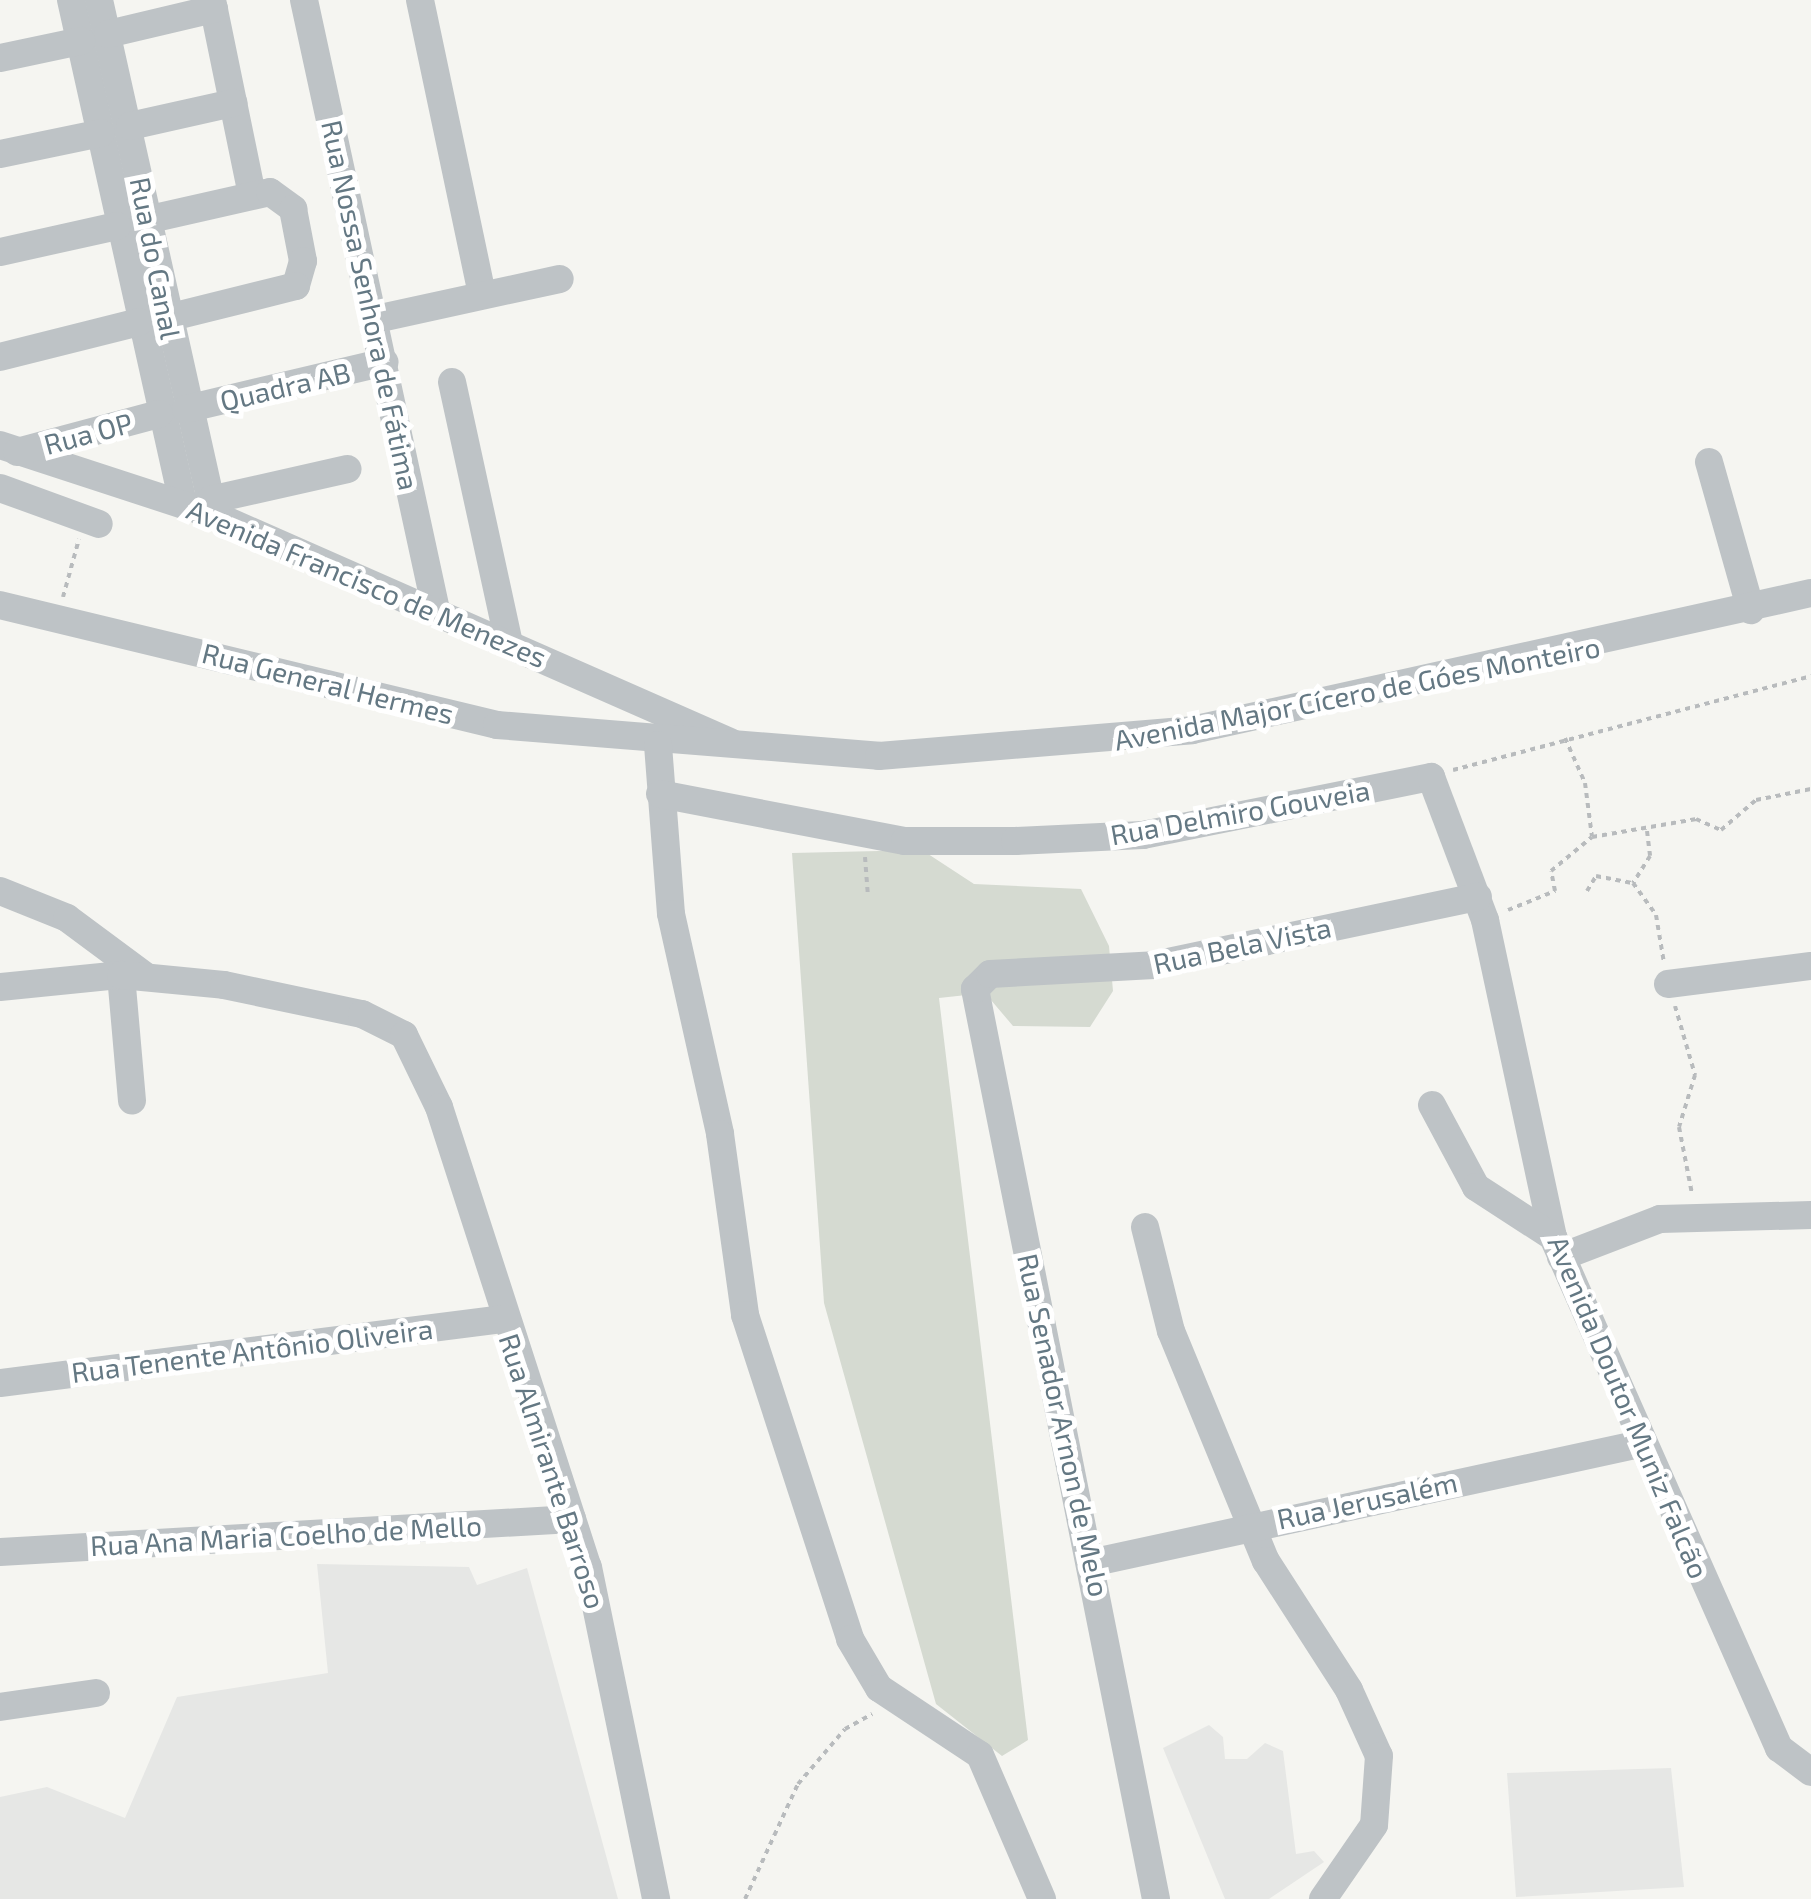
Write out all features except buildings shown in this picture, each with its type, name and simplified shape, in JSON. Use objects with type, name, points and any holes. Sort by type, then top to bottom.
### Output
[{"type":"street","name":"Rua do Canal","points":[[71,0],[94,37],[130,126],[168,318],[172,412]]},
{"type":"street","name":"Rua do Canal","points":[[99,0],[94,37],[101,133],[118,226],[140,322],[202,506]]},
{"type":"street","name":"Rua Nossa Senhora de Fátima","points":[[304,0],[436,610]]},
{"type":"street","points":[[420,0],[482,294]]},
{"type":"street","points":[[0,58],[213,5],[252,195]]},
{"type":"street","points":[[130,126],[233,103]]},
{"type":"street","points":[[0,154],[101,133]]},
{"type":"street","points":[[146,220],[276,191],[294,210],[301,278],[268,295],[168,318]]},
{"type":"street","points":[[0,252],[118,226]]},
{"type":"street","points":[[376,319],[560,279]]},
{"type":"street","points":[[0,357],[140,322]]},
{"type":"street","name":"Quadra AB","points":[[172,412],[384,362]]},
{"type":"street","points":[[452,382],[509,643]]},
{"type":"street","name":"Rua OP","points":[[9,448],[172,412]]},
{"type":"street","name":"Avenida Francisco de Menezes","points":[[9,448],[202,506],[740,747]]},
{"type":"street","points":[[1709,462],[1751,610]]},
{"type":"street","points":[[202,506],[348,470]]},
{"type":"street","points":[[0,488],[92,521]]},
{"type":"street","name":"Avenida Major Cícero de Góes Monteiro","points":[[665,744],[879,756],[1082,745],[1327,705],[1751,610],[1811,593]]},
{"type":"street","name":"Rua General Hermes","points":[[0,605],[58,615],[497,726],[665,744]]},
{"type":"street","points":[[673,714],[665,744],[660,794],[672,924],[720,1134],[744,1315],[859,1664],[894,1701],[980,1754],[1042,1899]]},
{"type":"street","name":"Rua Delmiro Gouveia","points":[[660,794],[905,841],[1142,835],[1430,776]]},
{"type":"street","name":"Avenida Doutor Muniz Falcão","points":[[1430,776],[1482,908],[1557,1247],[1640,1444],[1785,1758],[1811,1772]]},
{"type":"street","points":[[0,892],[68,918],[133,976],[132,1101]]},
{"type":"street","name":"Rua Bela Vista","points":[[1004,972],[1154,965],[1482,908]]},
{"type":"street","points":[[1668,984],[1811,966]]},
{"type":"street","name":"Rua Senador Arnon de Melo","points":[[1004,972],[983,976],[975,989],[984,1050],[1095,1562],[1156,1899]]},
{"type":"street","points":[[0,987],[133,976]]},
{"type":"street","name":"Rua Almirante Barroso","points":[[133,976],[362,1014],[404,1035],[415,1053],[572,1519],[656,1899]]},
{"type":"street","points":[[1432,1105],[1476,1187],[1557,1247],[1624,1226],[1696,1214],[1811,1215]]},
{"type":"street","points":[[1146,1227],[1171,1331],[1270,1569],[1349,1690],[1378,1756],[1374,1825],[1323,1899]]},
{"type":"street","name":"Rua Tenente Antônio Oliveira","points":[[0,1383],[504,1319]]},
{"type":"street","name":"Rua Jerusalém","points":[[1095,1562],[1254,1524],[1640,1444]]},
{"type":"street","name":"Rua Ana Maria Coelho de Mello","points":[[0,1552],[572,1519]]},
{"type":"street","points":[[0,1707],[96,1693]]},
{"type":"path","points":[[58,615],[92,521]]},
{"type":"path","points":[[1430,776],[1811,676]]},
{"type":"path","points":[[1564,738],[1585,783],[1592,837]]},
{"type":"path","points":[[1482,908],[1555,891],[1551,871],[1592,837],[1696,819],[1721,830],[1756,800],[1811,789]]},
{"type":"path","points":[[1633,883],[1650,856],[1647,830]]},
{"type":"path","points":[[864,833],[868,897]]},
{"type":"path","points":[[1586,891],[1596,876],[1633,883],[1656,915],[1668,984],[1695,1076],[1680,1127],[1696,1214]]},
{"type":"path","points":[[745,1899],[816,1758],[844,1729],[894,1701]]},
{"type":"shaded area","points":[[922,850],[974,884],[1081,889],[1109,946],[1113,991],[1090,1027],[1013,1026],[985,993],[939,998],[1028,1740],[1002,1756],[936,1704],[824,1303],[792,853]]},
{"type":"shaded area","points":[[317,1564],[469,1567],[477,1585],[527,1568],[618,1899],[0,1899],[0,1797],[47,1787],[125,1818],[177,1697],[328,1673]]},
{"type":"shaded area","points":[[1209,1725],[1223,1737],[1225,1759],[1247,1759],[1265,1743],[1283,1751],[1296,1854],[1314,1851],[1324,1862],[1269,1899],[1225,1899],[1163,1748]]},
{"type":"shaded area","points":[[1671,1768],[1684,1887],[1516,1897],[1507,1773]]}]
